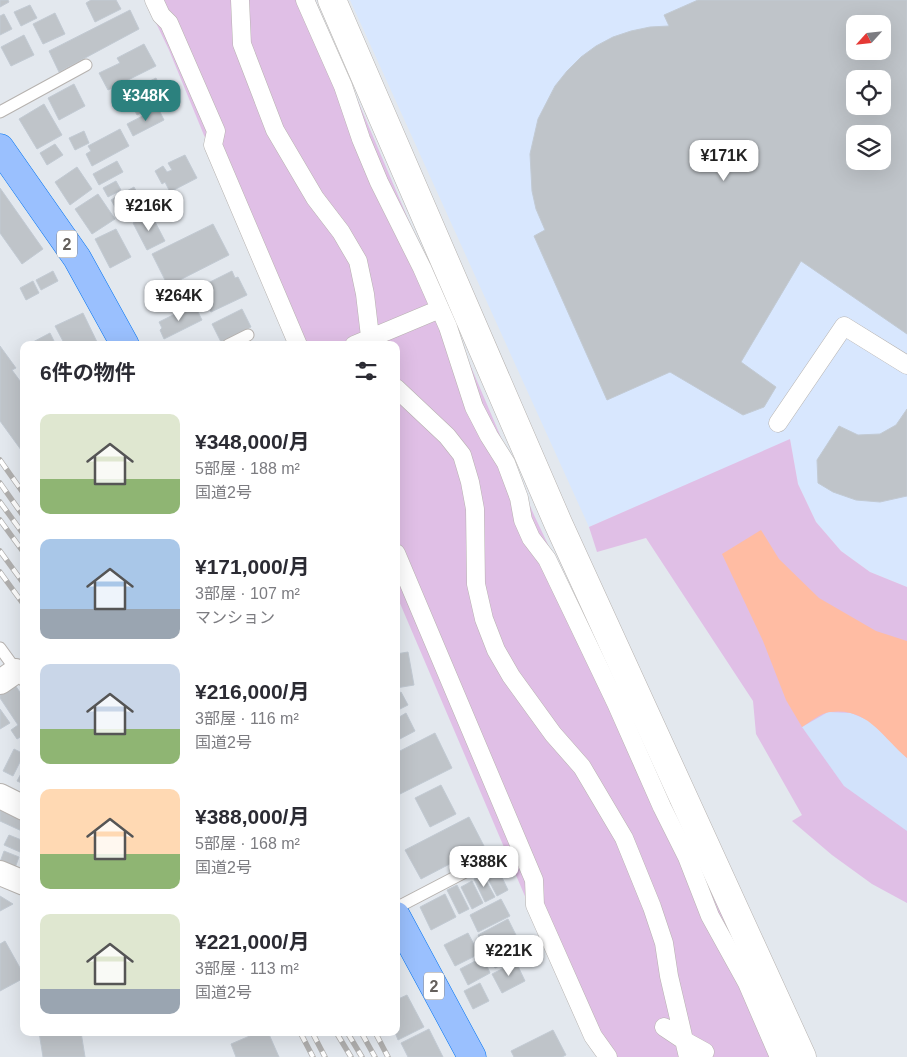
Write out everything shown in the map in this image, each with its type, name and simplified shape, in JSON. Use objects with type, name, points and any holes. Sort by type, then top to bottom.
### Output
[{"type":"highway","name":"2","points":[[0,148],[77,258],[123,341]]},
{"type":"highway","name":"2","points":[[400,923],[472,1057]]},
{"type":"street","points":[[154,0],[161,15],[169,22],[216,131],[213,145],[296,341]]},
{"type":"street","points":[[240,0],[242,44],[276,130],[315,198],[342,232],[358,261],[365,294],[365,341]]},
{"type":"street","points":[[305,0],[343,86],[361,139],[379,182],[440,308],[460,360],[474,407],[488,436],[506,463],[519,498],[523,520],[531,538],[547,560],[616,703],[662,808],[687,857],[710,916],[747,983],[779,1057]]},
{"type":"street","points":[[332,0],[558,523],[802,1057]]},
{"type":"street","points":[[369,341],[440,308]]},
{"type":"street","points":[[778,423],[844,326],[907,365]]},
{"type":"street","points":[[400,392],[447,436],[462,455],[475,509],[476,584],[484,619],[496,650],[544,729],[582,767],[624,838],[652,906],[664,943],[669,976],[693,1050]]},
{"type":"street","points":[[400,562],[534,880],[535,904],[593,1036],[608,1057]]},
{"type":"street","points":[[542,699],[544,729]]},
{"type":"street","points":[[0,796],[20,806]]},
{"type":"street","points":[[0,873],[20,882]]},
{"type":"street","points":[[664,1027],[693,1050]]},
{"type":"lane","points":[[0,112],[86,65]]},
{"type":"lane","points":[[237,341],[248,336]]},
{"type":"lane","points":[[0,648],[13,678]]},
{"type":"lane","points":[[400,906],[488,860]]},
{"type":"shaded area","points":[[145,0],[315,0],[534,515],[791,1057],[597,1057],[530,908],[400,603],[400,341],[288,341],[169,50]]},
{"type":"shaded area","points":[[350,0],[907,0],[907,587],[870,572],[841,551],[816,522],[798,484],[790,440],[589,527]]},
{"type":"shaded area","points":[[790,439],[798,484],[816,522],[841,551],[870,572],[907,587],[907,903],[872,884],[832,855],[792,821],[802,815],[756,734],[753,701],[646,538],[597,552],[589,527]]},
{"type":"shaded area","points":[[761,530],[779,559],[819,598],[876,631],[907,641],[907,758],[873,725],[855,714],[830,712],[802,727],[786,700],[763,641],[722,554]]},
{"type":"sand","points":[[828,712],[851,713],[870,721],[907,758],[907,831],[844,786],[802,727]]},
{"type":"building","points":[[0,0],[8,0],[9,2],[0,7]]},
{"type":"building","points":[[91,0],[116,0],[121,9],[95,22],[86,3]]},
{"type":"building","points":[[698,0],[907,0],[907,334],[801,261],[741,362],[776,387],[764,407],[743,415],[670,372],[607,400],[534,236],[545,230],[536,209],[532,191],[530,154],[538,119],[555,86],[581,57],[613,37],[650,27],[669,26],[664,15]]},
{"type":"building","points":[[30,5],[37,18],[21,26],[14,12]]},
{"type":"building","points":[[130,10],[139,29],[59,72],[49,51]]},
{"type":"building","points":[[55,13],[65,34],[43,44],[33,24]]},
{"type":"building","points":[[4,14],[12,29],[0,35],[0,16]]},
{"type":"building","points":[[24,35],[34,55],[11,66],[1,47]]},
{"type":"building","points":[[144,44],[156,66],[108,90],[99,73],[120,63],[117,58]]},
{"type":"building","points":[[156,78],[166,100],[137,115],[132,105],[123,109],[117,97]]},
{"type":"building","points":[[74,84],[85,106],[59,120],[48,98]]},
{"type":"building","points":[[44,104],[62,135],[37,149],[19,119]]},
{"type":"building","points":[[158,108],[164,120],[133,136],[127,124]]},
{"type":"building","points":[[120,129],[129,146],[92,166],[86,154],[91,151],[88,146]]},
{"type":"building","points":[[84,131],[89,143],[75,150],[69,138]]},
{"type":"building","points":[[55,144],[63,155],[47,165],[40,153]]},
{"type":"building","points":[[185,155],[197,178],[170,192],[165,182],[162,184],[155,171],[163,166],[167,172],[172,170],[168,163]]},
{"type":"building","points":[[117,161],[123,172],[99,185],[93,174]]},
{"type":"building","points":[[77,167],[92,189],[70,205],[55,182]]},
{"type":"building","points":[[116,181],[121,190],[108,197],[103,188]]},
{"type":"building","points":[[134,187],[144,206],[122,219],[111,200]]},
{"type":"building","points":[[0,188],[43,249],[22,264],[0,233]]},
{"type":"building","points":[[98,194],[115,219],[92,234],[75,209]]},
{"type":"building","points":[[151,214],[165,241],[147,250],[133,223]]},
{"type":"building","points":[[213,224],[229,255],[168,286],[152,254]]},
{"type":"building","points":[[116,229],[131,257],[110,268],[95,239]]},
{"type":"building","points":[[53,271],[58,281],[41,290],[36,280]]},
{"type":"building","points":[[232,271],[235,278],[238,277],[247,295],[211,312],[205,300],[212,296],[206,284]]},
{"type":"building","points":[[33,281],[39,293],[26,300],[20,288]]},
{"type":"building","points":[[189,307],[191,310],[196,308],[202,320],[164,339],[159,322]]},
{"type":"building","points":[[242,309],[251,327],[220,341],[212,324]]},
{"type":"building","points":[[83,313],[97,341],[63,341],[55,326]]},
{"type":"building","points":[[50,333],[54,341],[35,341]]},
{"type":"building","points":[[0,346],[16,368],[12,370],[20,381],[20,448],[0,421]]},
{"type":"building","points":[[907,409],[907,496],[880,502],[856,500],[833,492],[818,483],[817,460],[839,426],[858,435],[880,434],[896,425]]},
{"type":"building","points":[[408,652],[414,685],[400,687],[400,653]]},
{"type":"building","points":[[15,685],[20,692],[20,737],[17,739],[11,730],[18,725],[0,698],[0,695]]},
{"type":"building","points":[[400,693],[408,705],[400,709]]},
{"type":"building","points":[[0,709],[10,723],[0,729]]},
{"type":"building","points":[[406,713],[415,731],[400,739],[400,717]]},
{"type":"building","points":[[435,733],[452,768],[400,794],[400,751]]},
{"type":"building","points":[[14,749],[20,752],[20,762],[13,776],[3,771]]},
{"type":"building","points":[[441,785],[456,814],[430,827],[415,798]]},
{"type":"building","points":[[0,809],[20,819],[20,830],[0,821]]},
{"type":"building","points":[[469,817],[484,846],[421,879],[405,850]]},
{"type":"building","points":[[9,835],[20,839],[20,852],[4,845]]},
{"type":"building","points":[[4,851],[19,857],[15,868],[0,862]]},
{"type":"building","points":[[498,869],[508,890],[497,896],[486,875]]},
{"type":"building","points":[[483,875],[495,897],[485,902],[474,879]]},
{"type":"building","points":[[472,881],[483,903],[472,909],[461,887]]},
{"type":"building","points":[[457,885],[469,909],[459,914],[447,890]]},
{"type":"building","points":[[445,894],[456,917],[431,930],[420,907]]},
{"type":"building","points":[[0,896],[13,904],[0,911]]},
{"type":"building","points":[[501,899],[510,916],[478,932],[470,915]]},
{"type":"building","points":[[508,919],[517,937],[487,952],[478,935]]},
{"type":"building","points":[[468,933],[479,954],[455,966],[444,945]]},
{"type":"building","points":[[5,941],[20,968],[20,980],[0,991],[0,944]]},
{"type":"building","points":[[507,948],[513,960],[495,968],[489,956]]},
{"type":"building","points":[[483,957],[490,973],[468,985],[460,969]]},
{"type":"building","points":[[516,962],[525,981],[502,993],[492,974]]},
{"type":"building","points":[[480,983],[489,1001],[473,1009],[464,991]]},
{"type":"building","points":[[407,995],[424,1027],[398,1040],[396,1036],[400,1036],[400,998]]},
{"type":"building","points":[[429,1029],[443,1057],[408,1057],[401,1043]]},
{"type":"building","points":[[553,1030],[566,1055],[562,1057],[514,1057],[511,1051]]},
{"type":"building","points":[[40,1036],[82,1036],[85,1057],[43,1057]]},
{"type":"building","points":[[250,1036],[270,1036],[279,1057],[236,1057],[231,1044]]},
{"type":"railway","points":[[0,460],[20,488]]},
{"type":"railway","points":[[0,483],[20,511]]},
{"type":"railway","points":[[0,502],[20,530]]},
{"type":"railway","points":[[0,520],[20,548]]},
{"type":"railway","points":[[0,551],[20,578]]},
{"type":"railway","points":[[0,572],[20,600]]},
{"type":"railway","points":[[302,1036],[313,1057]]},
{"type":"railway","points":[[314,1036],[325,1057]]},
{"type":"railway","points":[[338,1036],[351,1057]]},
{"type":"railway","points":[[349,1036],[362,1057]]},
{"type":"railway","points":[[363,1036],[375,1057]]},
{"type":"railway","points":[[377,1036],[388,1057]]}]
